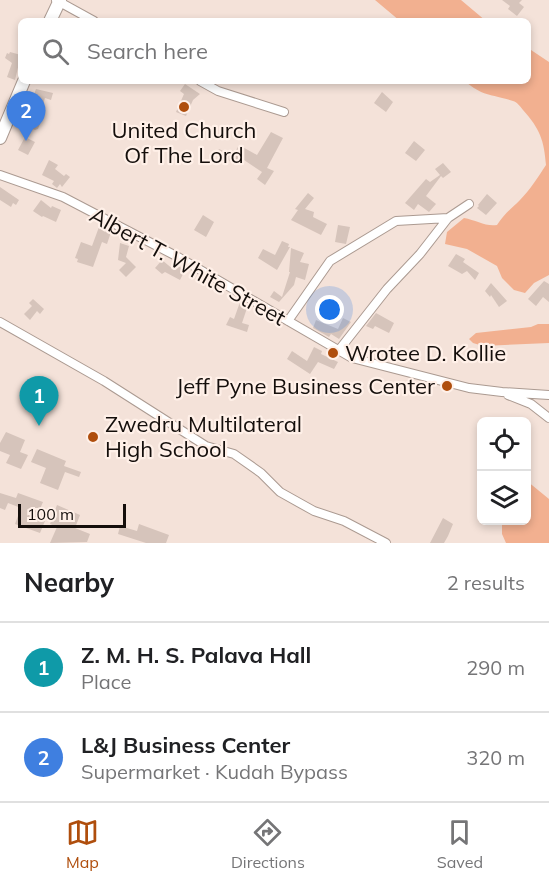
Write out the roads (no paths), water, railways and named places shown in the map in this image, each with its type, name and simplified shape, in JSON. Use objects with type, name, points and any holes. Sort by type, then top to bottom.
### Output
[{"type":"street","points":[[51,18],[58,1],[89,18]]},
{"type":"street","points":[[0,138],[23,84]]},
{"type":"street","points":[[205,84],[218,91],[284,112]]},
{"type":"street","name":"Albert T. White Street","points":[[0,175],[63,197],[178,257],[352,358],[469,388],[549,396]]},
{"type":"street","points":[[339,350],[387,289],[420,254],[448,218],[469,204]]},
{"type":"street","points":[[288,321],[330,261],[396,221],[448,218]]},
{"type":"street","points":[[0,322],[104,381],[206,446],[234,454],[261,473],[280,492],[314,511],[344,521],[386,543]]},
{"type":"street","points":[[502,392],[531,404],[549,418]]},
{"type":"street","points":[[531,404],[549,396]]},
{"type":"place","name":"United Church Of The Lord","points":[[184,107]]},
{"type":"place","name":"L&J Business Center","points":[[26,141]]},
{"type":"place","name":"Wrotee D. Kollie","points":[[333,353]]},
{"type":"place","name":"Jeff Pyne Business Center","points":[[447,386]]},
{"type":"place","name":"Z. M. H. S. Palava Hall","points":[[39,426]]},
{"type":"place","name":"Zwedru Multilateral High School","points":[[93,437]]}]
